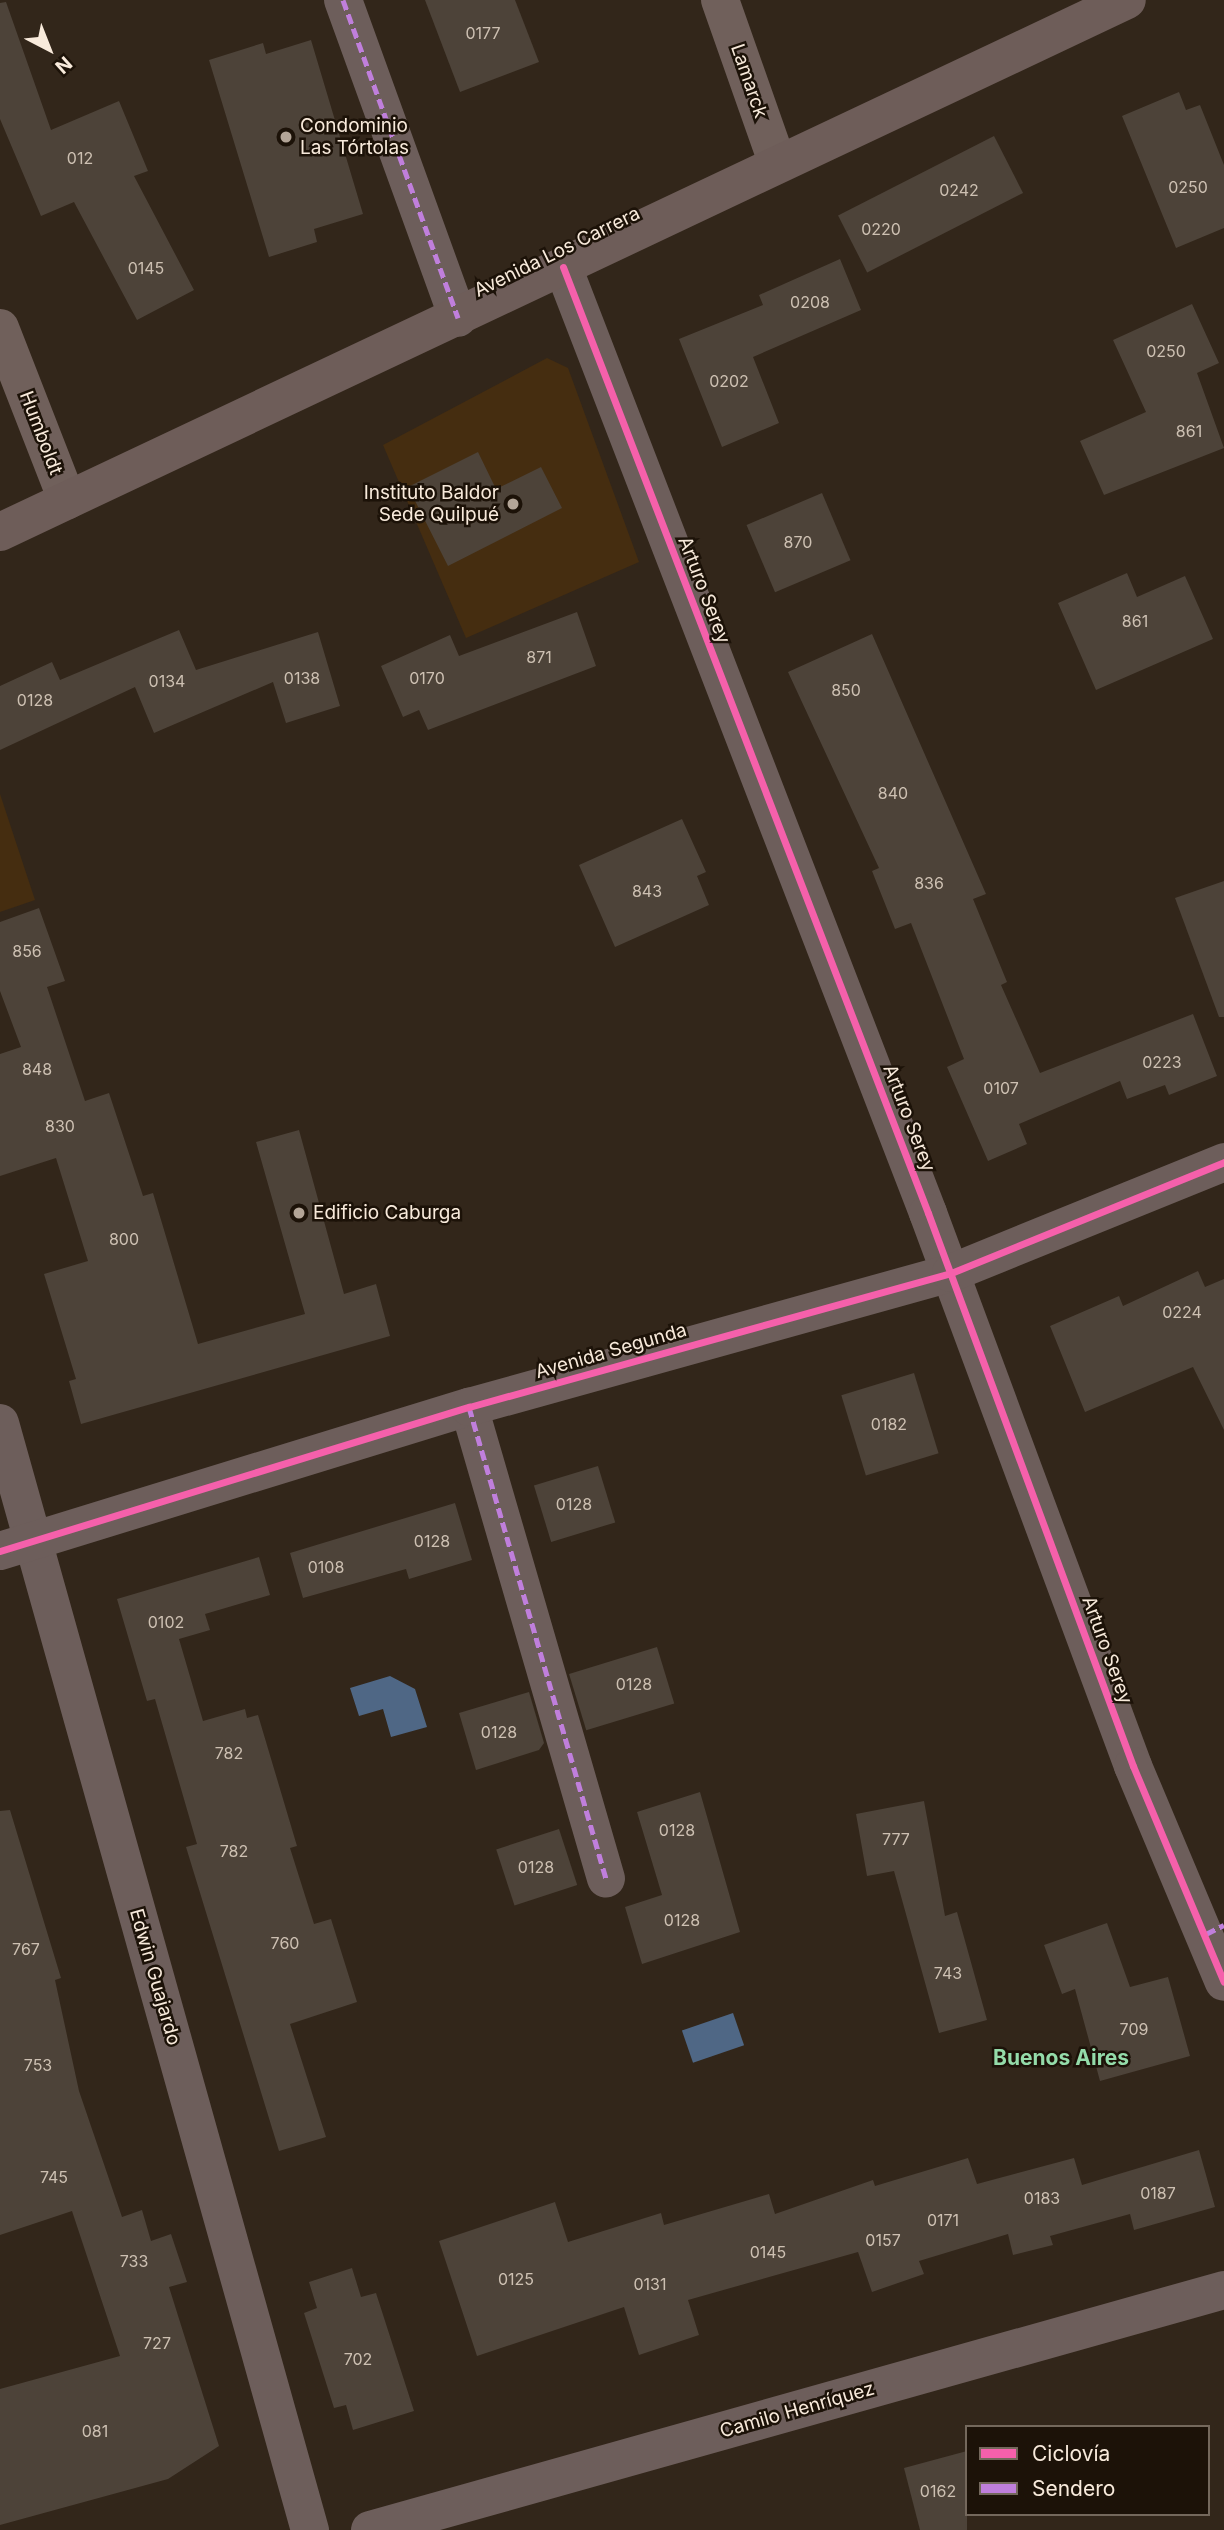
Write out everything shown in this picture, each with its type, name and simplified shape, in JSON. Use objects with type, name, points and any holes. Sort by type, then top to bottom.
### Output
[{"type":"main road","name":"Lamarck","points":[[720,0],[777,162]]},
{"type":"main road","name":"Avenida Los Carrera","points":[[0,532],[458,318],[777,162],[1127,0]]},
{"type":"main road","name":"Humboldt","points":[[0,328],[67,500]]},
{"type":"street","points":[[343,0],[458,318]]},
{"type":"street","name":"Arturo Serey","points":[[563,267],[951,1273],[1133,1766],[1215,1929],[1224,1982]]},
{"type":"street","name":"Avenida Segunda","points":[[17,1547],[470,1407],[951,1273],[1224,1162]]},
{"type":"street","points":[[470,1407],[606,1878]]},
{"type":"street","name":"Edwin Guajardo","points":[[0,1423],[17,1547],[310,2530]]},
{"type":"street","name":"Camilo Henríquez","points":[[370,2530],[1224,2290]]},
{"type":"shaded area","name":"Instituto Baldor Sede Quilpué","points":[[547,358],[568,368],[639,562],[466,638],[383,445]]},
{"type":"shaded area","points":[[0,794],[35,900],[0,912]]},
{"type":"water","points":[[390,1676],[415,1689],[427,1727],[391,1737],[383,1709],[359,1716],[350,1688]]},
{"type":"water","points":[[733,2013],[744,2045],[693,2063],[682,2031]]},
{"type":"building","points":[[425,0],[515,0],[539,62],[460,92]]},
{"type":"building","points":[[6,2],[51,130],[119,101],[148,171],[134,176],[194,290],[137,320],[74,202],[41,216],[0,119],[0,3]]},
{"type":"building","name":"Condominio Las Tórtolas","points":[[311,40],[363,214],[314,229],[317,242],[269,257],[209,60],[263,43],[266,54]]},
{"type":"building","points":[[1179,92],[1186,110],[1200,105],[1224,165],[1224,228],[1176,248],[1122,116]]},
{"type":"building","points":[[994,136],[1023,193],[867,272],[838,215]]},
{"type":"building","points":[[840,259],[861,310],[753,357],[779,423],[722,447],[679,339],[763,305],[759,295]]},
{"type":"building","points":[[1192,304],[1219,363],[1197,373],[1224,448],[1104,495],[1080,441],[1146,412],[1113,340]]},
{"type":"building","points":[[478,452],[496,489],[541,467],[562,508],[448,566],[408,487]]},
{"type":"building","points":[[822,493],[851,560],[775,592],[747,525]]},
{"type":"building","points":[[1127,573],[1137,597],[1185,576],[1213,639],[1096,690],[1058,603]]},
{"type":"building","points":[[577,612],[596,666],[428,730],[419,710],[403,717],[381,666],[450,635],[459,656]]},
{"type":"building","points":[[179,630],[196,670],[318,632],[340,706],[286,723],[273,682],[154,733],[135,687],[0,750],[0,686],[52,662],[60,680]]},
{"type":"building","points":[[872,634],[986,894],[973,899],[1007,982],[1001,985],[1040,1073],[1193,1014],[1217,1076],[1169,1095],[1165,1085],[1127,1099],[1120,1081],[1019,1124],[1027,1144],[988,1161],[947,1067],[964,1059],[911,923],[895,929],[872,871],[879,868],[788,672]]},
{"type":"building","points":[[682,819],[706,872],[697,876],[709,905],[615,947],[579,865]]},
{"type":"building","points":[[1224,881],[1224,1017],[1219,1017],[1175,898]]},
{"type":"building","points":[[39,908],[65,981],[47,987],[85,1101],[109,1093],[143,1196],[153,1193],[198,1344],[305,1314],[256,1142],[299,1130],[344,1294],[376,1284],[390,1336],[81,1424],[69,1381],[76,1379],[44,1274],[88,1261],[56,1158],[0,1176],[0,1054],[21,1047],[0,991],[0,922]]},
{"type":"building","points":[[1198,1271],[1205,1287],[1224,1279],[1224,1430],[1193,1367],[1085,1412],[1050,1326],[1119,1296],[1123,1306]]},
{"type":"building","points":[[914,1373],[939,1453],[866,1476],[841,1395]]},
{"type":"building","points":[[598,1466],[615,1522],[551,1542],[534,1486]]},
{"type":"building","points":[[455,1503],[472,1560],[409,1579],[406,1569],[303,1598],[290,1553]]},
{"type":"building","points":[[259,1557],[270,1595],[205,1614],[210,1630],[179,1639],[203,1721],[245,1709],[247,1718],[258,1715],[297,1846],[290,1848],[314,1924],[331,1919],[357,2002],[290,2024],[326,2137],[279,2151],[186,1847],[197,1844],[155,1699],[147,1701],[117,1599]]},
{"type":"building","points":[[657,1647],[674,1703],[586,1730],[569,1674]]},
{"type":"building","points":[[529,1692],[544,1743],[539,1750],[476,1770],[459,1713]]},
{"type":"building","points":[[700,1792],[740,1932],[642,1964],[625,1907],[662,1895],[637,1812]]},
{"type":"building","points":[[924,1801],[945,1916],[957,1912],[987,2020],[939,2033],[894,1871],[867,1876],[856,1814]]},
{"type":"building","points":[[10,1810],[61,1978],[55,1980],[79,2091],[122,2217],[142,2210],[151,2241],[171,2234],[187,2282],[169,2287],[219,2446],[168,2479],[0,2525],[0,2389],[120,2356],[72,2211],[0,2235],[0,1811]]},
{"type":"building","points":[[559,1829],[577,1885],[514,1906],[496,1849]]},
{"type":"building","points":[[1107,1923],[1130,1987],[1168,1977],[1190,2056],[1100,2081],[1075,1989],[1062,1994],[1044,1945]]},
{"type":"building","points":[[1199,2150],[1215,2207],[1134,2230],[1130,2214],[1050,2236],[1053,2245],[1013,2255],[1008,2234],[919,2261],[924,2274],[872,2292],[858,2252],[688,2300],[699,2335],[639,2355],[624,2307],[477,2356],[439,2241],[555,2202],[568,2242],[661,2213],[664,2225],[769,2194],[775,2214],[873,2180],[875,2186],[968,2158],[977,2184],[1074,2158],[1082,2185]]},
{"type":"building","points":[[352,2268],[361,2297],[376,2293],[414,2411],[353,2430],[346,2405],[334,2408],[304,2313],[317,2308],[309,2282]]},
{"type":"building","points":[[965,2452],[967,2530],[920,2530],[904,2468]]},
{"type":"marked path","points":[[343,0],[458,318]]},
{"type":"marked path","points":[[469,1407],[606,1878]]},
{"type":"marked path","points":[[1206,1934],[1224,1925]]},
{"type":"cycle path","points":[[563,267],[928,1213],[1133,1766],[1224,1982]]},
{"type":"cycle path","points":[[0,1551],[469,1407],[951,1273],[1224,1162]]},
{"type":"place","name":"Condominio Las Tórtolas","points":[[286,137]]},
{"type":"place","name":"Instituto Baldor Sede Quilpué","points":[[513,504]]},
{"type":"place","name":"Edificio Caburga","points":[[299,1213]]},
{"type":"district","name":"Buenos Aires","points":[[1061,2058]]}]
